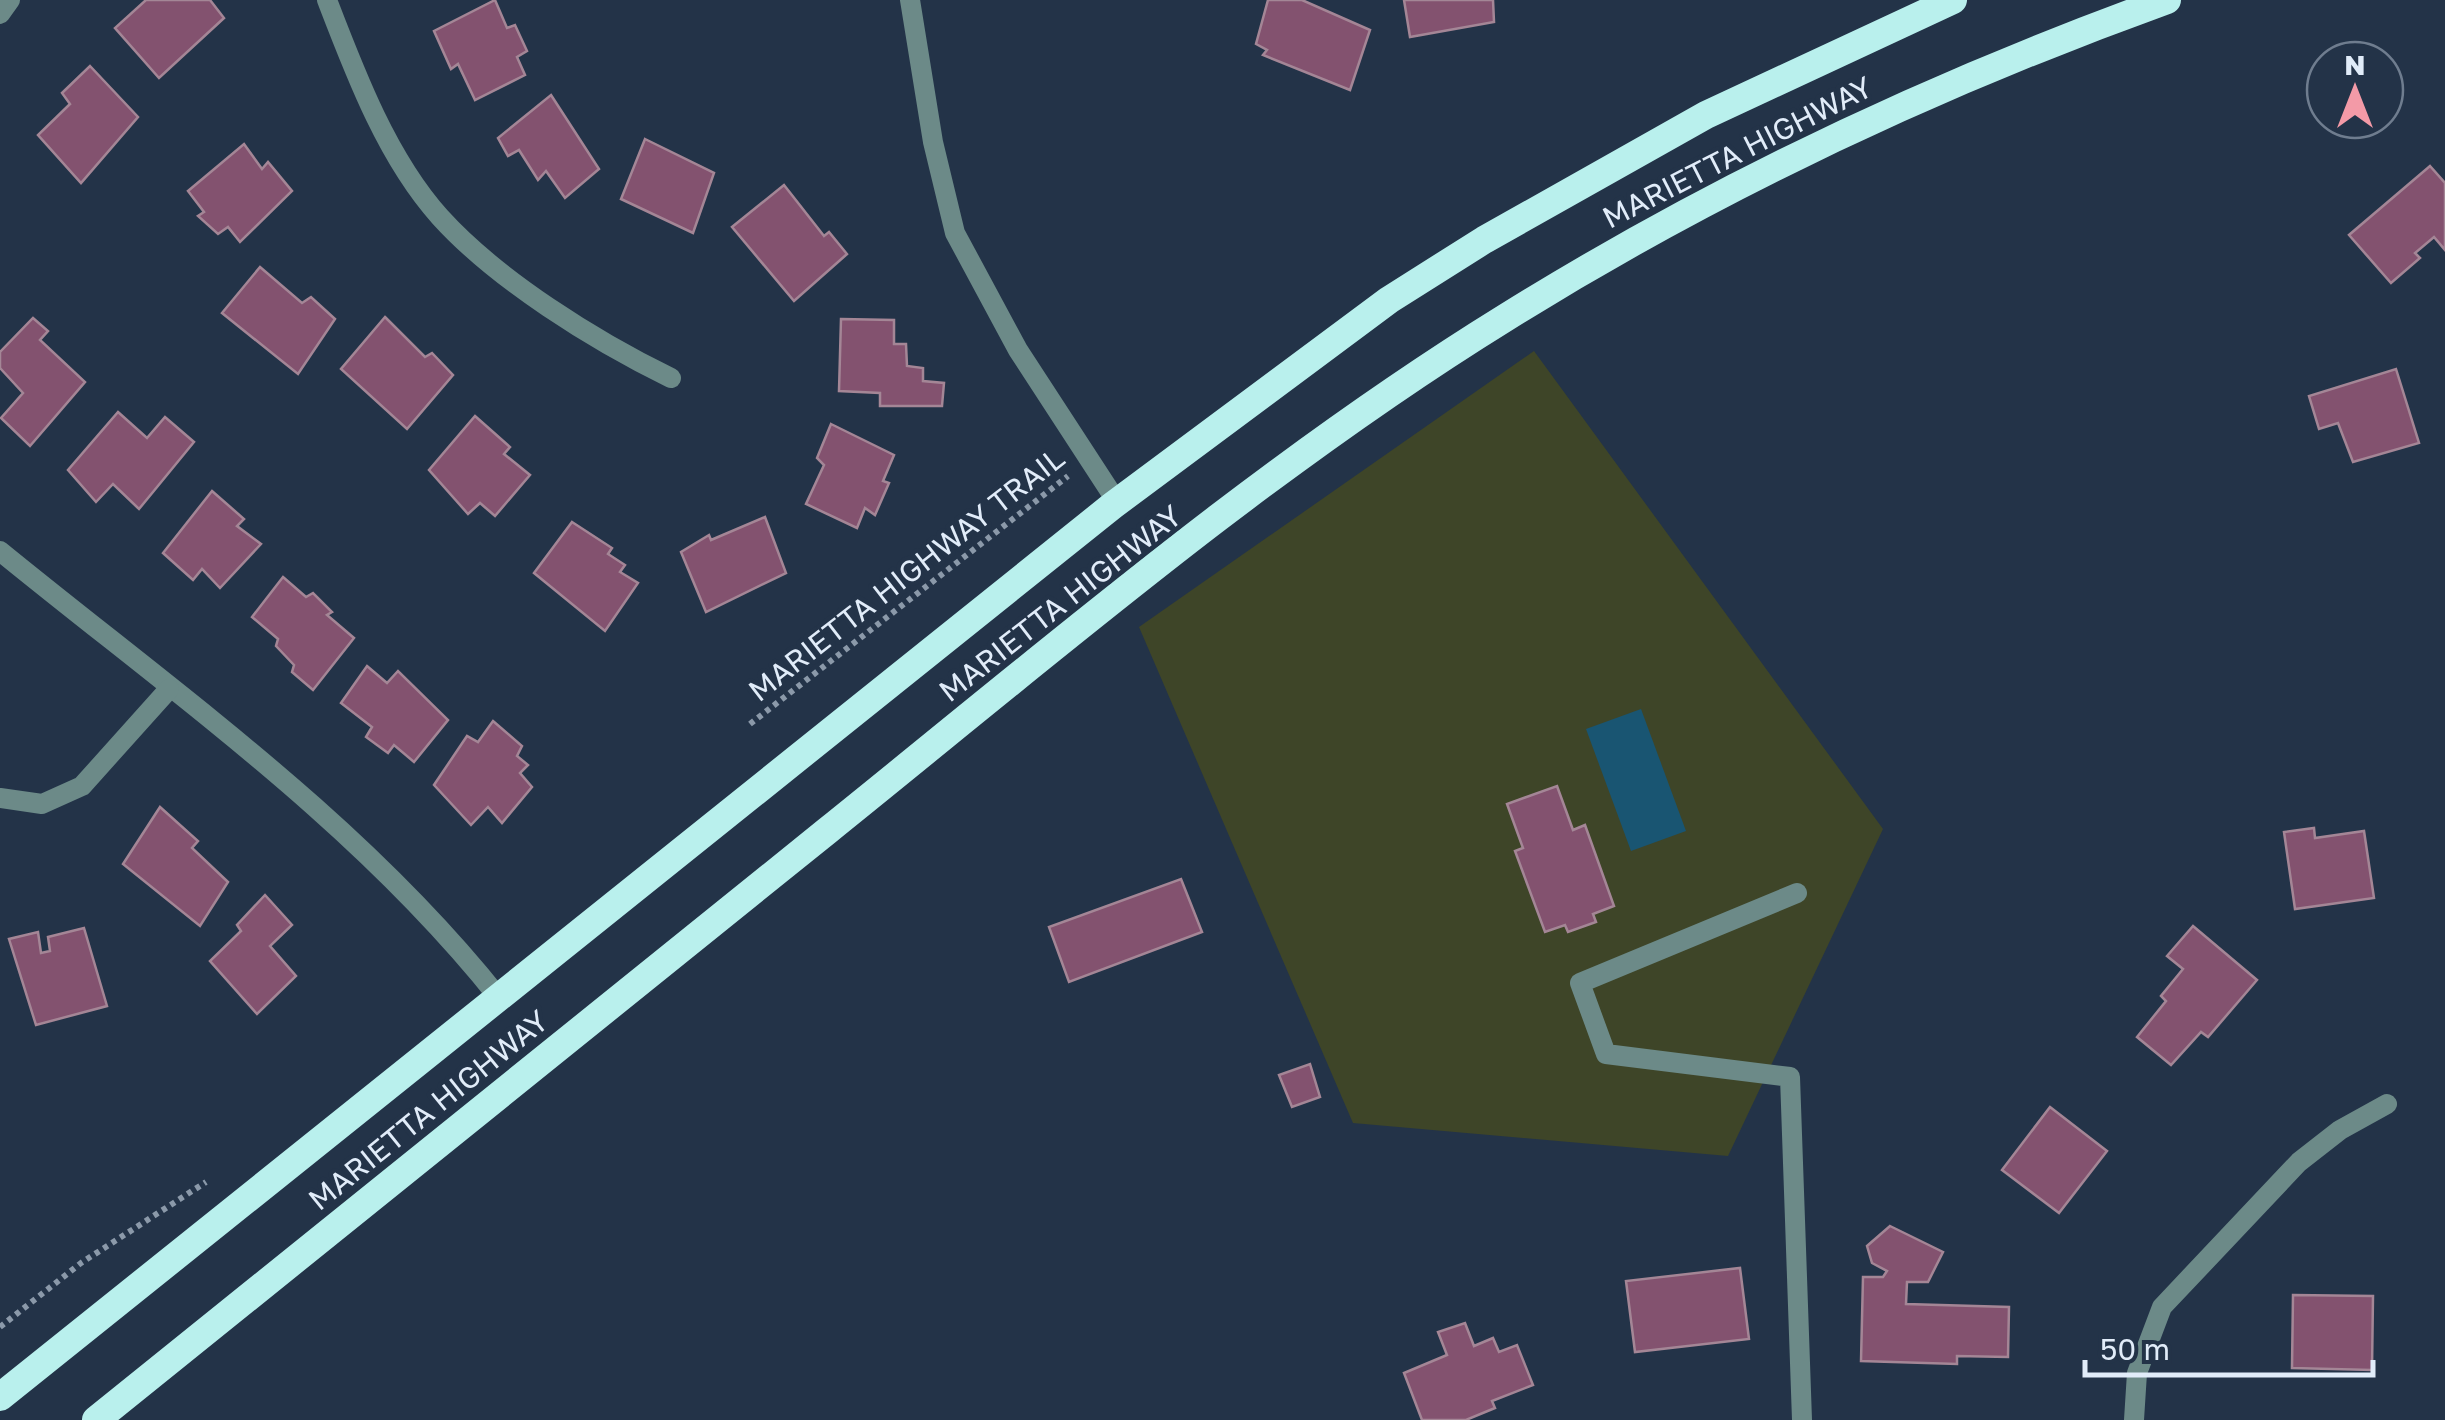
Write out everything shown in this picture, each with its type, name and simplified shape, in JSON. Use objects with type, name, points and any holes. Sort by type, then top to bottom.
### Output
[{"type":"highway","name":"MARIETTA HIGHWAY","points":[[0,1397],[1117,502],[1389,300],[1484,240],[1721,107],[1952,0]]},
{"type":"highway","name":"MARIETTA HIGHWAY","points":[[96,1420],[1046,654],[1216,521],[1409,380],[1656,228],[1816,144],[1916,97],[2167,0]]},
{"type":"street","points":[[0,14],[10,0]]},
{"type":"street","points":[[327,0],[388,136],[440,217],[526,290],[605,346],[671,378]]},
{"type":"street","points":[[910,0],[933,142],[956,233],[1018,350],[1117,502]]},
{"type":"street","points":[[0,552],[169,689],[272,766],[364,849],[450,936],[499,998]]},
{"type":"street","points":[[0,798],[42,804],[82,786],[169,689]]},
{"type":"street","points":[[1796,892],[1580,983],[1606,1054],[1790,1077],[1802,1420]]},
{"type":"street","points":[[2134,1420],[2136,1373],[2162,1307],[2299,1162],[2340,1130],[2387,1104]]},
{"type":"path","name":"MARIETTA HIGHWAY TRAIL","points":[[750,724],[1090,460]]},
{"type":"path","points":[[0,1327],[81,1262],[206,1182]]},
{"type":"green space","points":[[1534,351],[1883,829],[1728,1156],[1353,1123],[1139,627]]},
{"type":"water","points":[[1641,709],[1686,831],[1631,851],[1586,729]]},
{"type":"building","points":[[146,0],[210,0],[224,18],[159,78],[115,28]]},
{"type":"building","points":[[495,0],[507,28],[515,25],[527,51],[517,57],[525,75],[475,100],[458,64],[451,69],[434,31]]},
{"type":"building","points":[[1268,0],[1302,0],[1370,30],[1350,90],[1263,55],[1267,50],[1256,44]]},
{"type":"building","points":[[1404,0],[1493,0],[1494,22],[1410,37]]},
{"type":"building","points":[[90,66],[138,117],[81,183],[38,135],[70,104],[62,93]]},
{"type":"building","points":[[551,95],[599,169],[565,198],[546,171],[538,180],[519,150],[508,156],[498,138]]},
{"type":"building","points":[[645,139],[714,173],[693,233],[621,199]]},
{"type":"building","points":[[244,144],[262,169],[268,162],[292,191],[240,242],[228,227],[218,234],[198,216],[204,212],[188,191]]},
{"type":"building","points":[[2430,166],[2445,183],[2445,250],[2434,237],[2415,253],[2420,258],[2391,283],[2349,235]]},
{"type":"building","points":[[784,185],[824,236],[829,232],[847,254],[794,301],[732,227]]},
{"type":"building","points":[[260,267],[302,303],[311,297],[335,319],[298,374],[222,313]]},
{"type":"building","points":[[385,317],[425,357],[432,353],[453,375],[407,429],[341,369]]},
{"type":"building","points":[[33,318],[48,331],[40,340],[85,382],[30,446],[1,418],[23,393],[0,368],[0,352]]},
{"type":"building","points":[[841,319],[894,320],[894,344],[906,344],[907,366],[923,368],[923,381],[944,383],[942,406],[880,406],[880,393],[839,391]]},
{"type":"building","points":[[2396,369],[2419,443],[2353,462],[2338,423],[2319,429],[2309,396]]},
{"type":"building","points":[[118,412],[147,438],[165,417],[194,442],[139,509],[113,484],[96,502],[68,470]]},
{"type":"building","points":[[475,416],[510,447],[504,454],[530,475],[495,516],[480,503],[468,514],[429,470]]},
{"type":"building","points":[[831,424],[894,455],[883,481],[889,483],[875,515],[865,508],[857,528],[806,504],[824,465],[817,458]]},
{"type":"building","points":[[212,491],[244,519],[237,526],[261,544],[220,588],[202,569],[193,580],[163,553]]},
{"type":"building","points":[[765,517],[786,573],[706,612],[681,552],[709,535],[711,540]]},
{"type":"building","points":[[572,522],[612,548],[608,554],[625,565],[620,572],[638,583],[605,631],[534,573]]},
{"type":"building","points":[[283,577],[306,597],[313,593],[332,612],[327,615],[354,638],[313,690],[292,672],[294,665],[276,646],[278,639],[252,617]]},
{"type":"building","points":[[367,666],[387,683],[398,671],[448,720],[414,762],[394,745],[388,753],[366,737],[372,727],[341,703]]},
{"type":"building","points":[[493,721],[522,746],[517,756],[528,765],[520,773],[532,787],[502,823],[488,807],[471,825],[434,785],[467,736],[478,742]]},
{"type":"building","points":[[1557,786],[1573,830],[1585,825],[1614,906],[1593,914],[1596,922],[1568,932],[1565,925],[1545,932],[1515,851],[1523,848],[1507,804]]},
{"type":"building","points":[[160,807],[198,841],[192,848],[228,882],[200,926],[123,864]]},
{"type":"building","points":[[2314,828],[2315,838],[2364,831],[2374,898],[2295,909],[2284,832]]},
{"type":"building","points":[[1181,879],[1202,932],[1069,982],[1049,927]]},
{"type":"building","points":[[265,895],[292,925],[270,946],[296,976],[257,1014],[210,961],[241,931],[237,925]]},
{"type":"building","points":[[2193,926],[2257,980],[2208,1037],[2201,1032],[2171,1065],[2137,1037],[2166,1001],[2161,996],[2183,969],[2167,956]]},
{"type":"building","points":[[84,928],[107,1006],[36,1025],[9,939],[38,932],[41,953],[50,951],[48,937]]},
{"type":"building","points":[[1310,1064],[1320,1097],[1292,1107],[1279,1075]]},
{"type":"building","points":[[2050,1107],[2107,1151],[2059,1213],[2002,1170]]},
{"type":"building","points":[[1890,1226],[1943,1252],[1928,1282],[1907,1282],[1906,1304],[2009,1307],[2008,1357],[1957,1356],[1957,1364],[1861,1361],[1863,1277],[1883,1277],[1887,1271],[1872,1263],[1867,1246]]},
{"type":"building","points":[[1740,1268],[1749,1339],[1635,1352],[1626,1281]]},
{"type":"building","points":[[2293,1295],[2373,1296],[2372,1370],[2292,1368]]},
{"type":"building","points":[[1465,1323],[1474,1346],[1493,1338],[1499,1352],[1517,1345],[1533,1385],[1492,1401],[1495,1408],[1466,1420],[1422,1420],[1404,1373],[1447,1355],[1438,1332]]}]
